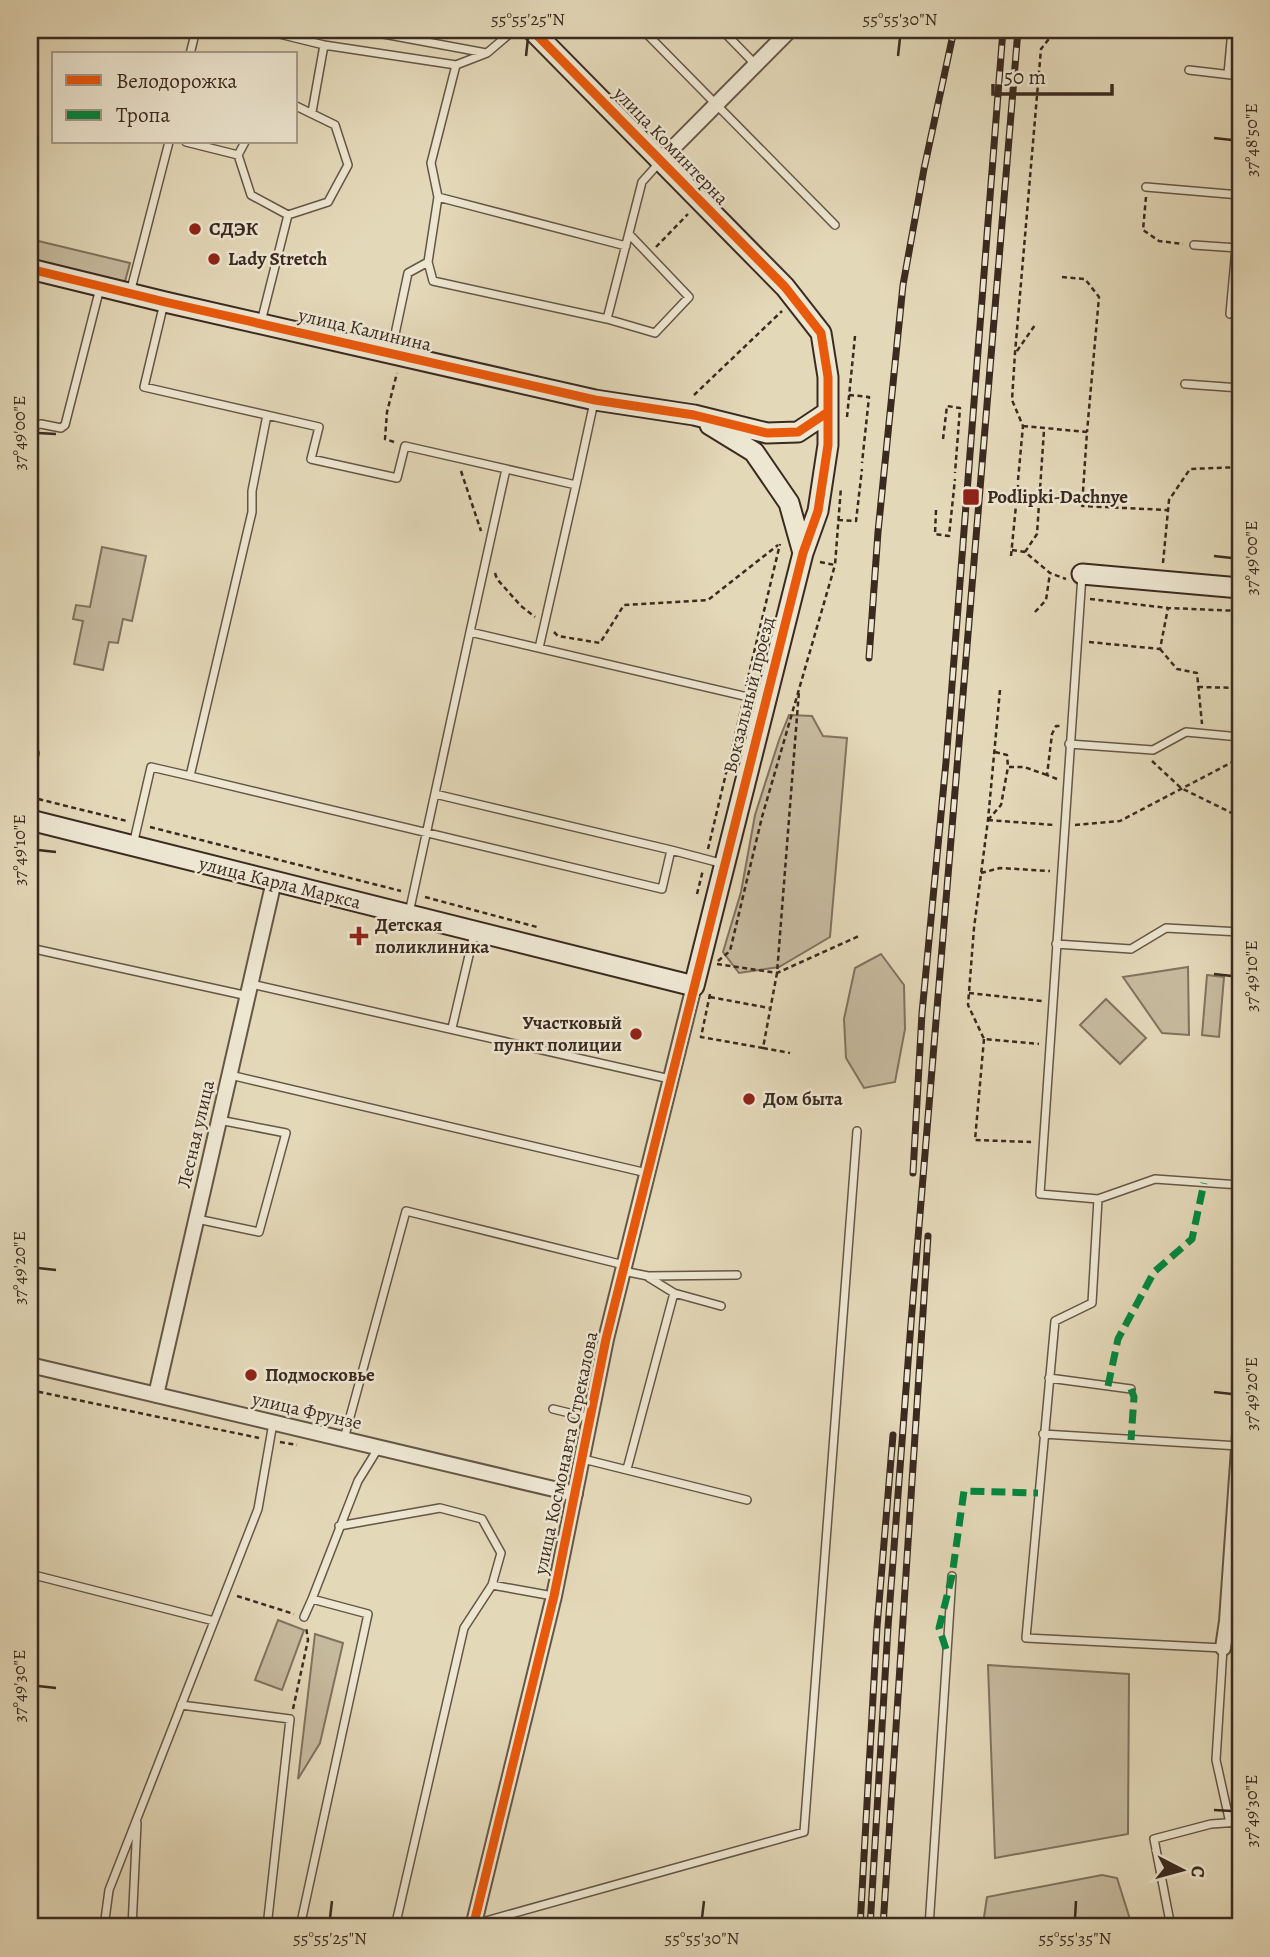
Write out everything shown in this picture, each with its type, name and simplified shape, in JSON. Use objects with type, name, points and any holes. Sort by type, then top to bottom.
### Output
[{"type":"street","name":"улица Коминтерна","points":[[532,30],[785,288],[821,333],[828,377],[828,412]]},
{"type":"street","points":[[662,160],[790,30]]},
{"type":"street","name":"улица Калинина","points":[[30,269],[260,324],[395,360],[595,400],[694,415],[767,433],[798,432],[828,412]]},
{"type":"street","name":"Вокзальный проезд","points":[[705,990],[715,861],[766,702],[803,553],[818,511],[828,445],[828,412]]},
{"type":"street","points":[[694,415],[754,452],[789,503],[803,553]]},
{"type":"street","points":[[789,503],[818,511]]},
{"type":"street","points":[[1082,574],[1240,588]]},
{"type":"street","name":"улица Карла Маркса","points":[[30,820],[705,990]]},
{"type":"street","name":"Лесная улица","points":[[156,1395],[274,881]]},
{"type":"street","name":"улица Космонавта Стрекалова","points":[[474,1926],[554,1597],[624,1268],[670,1079],[705,990]]},
{"type":"street","name":"улица Фрунзе","points":[[30,1365],[575,1494]]},
{"type":"street","points":[[1223,1648],[1234,1621],[1240,1440]]},
{"type":"lane","points":[[190,52],[196,30]]},
{"type":"lane","points":[[263,30],[324,45],[456,65],[487,53],[514,30]]},
{"type":"lane","points":[[362,30],[487,53]]},
{"type":"lane","points":[[643,30],[835,225]]},
{"type":"lane","points":[[723,30],[756,65]]},
{"type":"lane","points":[[1228,75],[1233,30]]},
{"type":"lane","points":[[312,112],[324,45]]},
{"type":"lane","points":[[456,65],[430,163],[439,197],[428,262],[433,281],[607,319],[655,333],[689,297],[629,234]]},
{"type":"lane","points":[[1189,70],[1240,76]]},
{"type":"lane","points":[[245,144],[239,155],[251,195],[288,215],[328,202],[348,165],[335,125],[298,107]]},
{"type":"lane","points":[[130,293],[168,144]]},
{"type":"lane","points":[[194,144],[239,155]]},
{"type":"lane","points":[[607,319],[642,182],[662,160]]},
{"type":"lane","points":[[1146,187],[1240,195]]},
{"type":"lane","points":[[439,197],[626,246]]},
{"type":"lane","points":[[260,324],[288,215]]},
{"type":"lane","points":[[1194,245],[1238,248],[1230,314]]},
{"type":"lane","points":[[395,360],[408,272],[428,262]]},
{"type":"lane","points":[[30,426],[41,424],[61,428],[65,425],[100,286]]},
{"type":"lane","points":[[165,302],[144,387],[319,427],[311,459],[397,478],[405,446],[576,485]]},
{"type":"lane","points":[[1185,384],[1240,388]]},
{"type":"lane","points":[[539,648],[595,400]]},
{"type":"lane","points":[[190,776],[252,512],[252,491],[267,415]]},
{"type":"lane","points":[[408,915],[506,468]]},
{"type":"lane","points":[[1082,574],[1040,1194],[1098,1199],[1155,1179],[1240,1185]]},
{"type":"lane","points":[[470,632],[766,702]]},
{"type":"lane","points":[[1069,744],[1153,750],[1186,732],[1240,737]]},
{"type":"lane","points":[[30,774],[35,753]]},
{"type":"lane","points":[[133,846],[151,767],[662,889],[671,850]]},
{"type":"lane","points":[[435,794],[715,861]]},
{"type":"lane","points":[[1056,944],[1131,949],[1166,928],[1240,932]]},
{"type":"lane","points":[[452,1028],[475,931]]},
{"type":"lane","points":[[30,948],[452,1028],[670,1079]]},
{"type":"lane","points":[[230,1075],[647,1173]]},
{"type":"lane","points":[[197,1219],[259,1231],[286,1133],[219,1120]]},
{"type":"lane","points":[[474,1926],[804,1832],[857,1131]]},
{"type":"lane","points":[[1098,1199],[1092,1303],[1055,1321],[1026,1638],[1223,1648],[1216,1760],[1230,1823]]},
{"type":"lane","points":[[344,1439],[406,1212],[624,1268],[648,1276],[674,1293],[721,1306]]},
{"type":"lane","points":[[648,1276],[737,1275]]},
{"type":"lane","points":[[627,1469],[674,1293]]},
{"type":"lane","points":[[1049,1378],[1130,1389]]},
{"type":"lane","points":[[553,1409],[591,1418]]},
{"type":"lane","points":[[104,1927],[109,1890],[258,1509],[273,1423]]},
{"type":"lane","points":[[1043,1434],[1240,1440]]},
{"type":"lane","points":[[304,1617],[358,1481],[379,1447]]},
{"type":"lane","points":[[583,1459],[747,1500]]},
{"type":"lane","points":[[339,1526],[440,1508],[482,1519],[501,1553],[492,1585],[464,1628],[395,1927]]},
{"type":"lane","points":[[30,1574],[214,1621]]},
{"type":"lane","points":[[929,1927],[952,1576]]},
{"type":"lane","points":[[492,1585],[554,1597]]},
{"type":"lane","points":[[300,1927],[368,1615],[312,1599]]},
{"type":"lane","points":[[181,1705],[290,1719],[267,1927]]},
{"type":"lane","points":[[132,1927],[137,1818]]},
{"type":"lane","points":[[1171,1927],[1154,1839],[1211,1824],[1240,1822]]},
{"type":"path","points":[[1018,480],[1023,426],[1012,400],[1015,353],[1041,49],[1056,30]]},
{"type":"path","points":[[1146,187],[1143,230],[1159,241],[1194,245]]},
{"type":"path","points":[[649,255],[688,214]]},
{"type":"path","points":[[1062,277],[1085,279],[1099,297],[1082,506],[1167,510]]},
{"type":"path","points":[[694,396],[782,311]]},
{"type":"path","points":[[1015,353],[1035,325]]},
{"type":"path","points":[[395,360],[385,439],[405,446]]},
{"type":"path","points":[[849,395],[869,397],[862,463]]},
{"type":"path","points":[[943,439],[947,407],[960,408],[955,473]]},
{"type":"path","points":[[1023,426],[1087,432]]},
{"type":"path","points":[[1025,551],[1037,534],[1044,428]]},
{"type":"path","points":[[457,457],[497,579],[521,606],[558,636],[600,643],[624,605],[708,600],[780,544],[744,696],[715,861],[696,898]]},
{"type":"path","points":[[1170,567],[1163,567],[1169,500],[1191,469],[1240,467]]},
{"type":"path","points":[[838,520],[856,521],[862,469]]},
{"type":"path","points":[[936,510],[935,534],[949,536],[954,479]]},
{"type":"path","points":[[1011,556],[1018,485]]},
{"type":"path","points":[[1012,550],[1025,551],[1050,573],[1046,600],[1035,612]]},
{"type":"path","points":[[835,565],[762,817],[730,951],[715,964],[777,973],[859,936]]},
{"type":"path","points":[[1080,598],[1168,608],[1240,611]]},
{"type":"path","points":[[1160,649],[1168,608]]},
{"type":"path","points":[[1101,643],[1160,649],[1177,668],[1198,673],[1203,734]]},
{"type":"path","points":[[1198,687],[1240,688]]},
{"type":"path","points":[[1000,690],[968,1005],[984,1039],[975,1140],[1043,1143]]},
{"type":"path","points":[[763,1048],[777,973],[799,691]]},
{"type":"path","points":[[1047,775],[1052,734],[1056,726]]},
{"type":"path","points":[[1139,749],[1181,788],[1240,817]]},
{"type":"path","points":[[988,820],[1001,805],[1007,767],[1007,755],[994,752]]},
{"type":"path","points":[[988,820],[1064,826],[1120,821],[1240,758]]},
{"type":"path","points":[[1007,767],[1024,767],[1067,784]]},
{"type":"path","points":[[30,797],[537,927]]},
{"type":"path","points":[[981,873],[1000,868],[1061,873]]},
{"type":"path","points":[[770,1008],[705,990],[701,1037],[790,1053]]},
{"type":"path","points":[[969,993],[1052,1003]]},
{"type":"path","points":[[984,1039],[1050,1045]]},
{"type":"path","points":[[30,1390],[299,1446]]},
{"type":"path","points":[[555,1489],[575,1414]]},
{"type":"path","points":[[225,1592],[304,1617],[309,1640],[290,1719]]},
{"type":"shaded area","points":[[30,239],[130,263],[124,285],[30,262]]},
{"type":"shaded area","points":[[102,547],[146,556],[132,621],[123,619],[118,643],[109,642],[103,670],[74,664],[83,621],[73,619],[76,605],[90,607]]},
{"type":"shaded area","points":[[789,715],[812,716],[823,736],[847,738],[830,937],[779,967],[739,973],[723,952],[741,892],[755,815]]},
{"type":"shaded area","points":[[881,954],[904,985],[905,1029],[895,1082],[864,1088],[846,1058],[844,1019],[855,968]]},
{"type":"shaded area","points":[[1188,967],[1189,1035],[1162,1033],[1123,977]]},
{"type":"shaded area","points":[[1207,975],[1224,977],[1219,1037],[1202,1035]]},
{"type":"shaded area","points":[[1106,999],[1146,1038],[1120,1064],[1080,1025]]},
{"type":"shaded area","points":[[278,1620],[304,1630],[282,1690],[255,1680]]},
{"type":"shaded area","points":[[315,1634],[343,1643],[320,1743],[298,1779]]},
{"type":"shaded area","points":[[988,1665],[1129,1674],[1128,1834],[995,1858]]},
{"type":"shaded area","points":[[1102,1875],[1117,1878],[1129,1916],[1128,1927],[987,1927],[984,1917],[987,1897]]},
{"type":"railway","points":[[869,658],[878,532],[903,285],[924,169],[954,30]]},
{"type":"railway","points":[[913,1173],[922,1013],[946,762],[1003,30]]},
{"type":"railway","points":[[870,1927],[888,1627],[911,1323],[1018,30]]},
{"type":"railway","points":[[883,1927],[928,1236]]},
{"type":"railway","points":[[860,1927],[877,1627],[893,1435]]},
{"type":"marked path","points":[[1108,1386],[1118,1339],[1154,1272],[1192,1239],[1204,1183]]},
{"type":"marked path","points":[[1131,1389],[1134,1397],[1131,1440]]},
{"type":"marked path","points":[[946,1649],[939,1628],[952,1576],[964,1491],[1038,1493]]},
{"type":"cycle path","points":[[473,1927],[554,1596],[606,1339],[803,553],[818,511],[828,445],[828,377],[821,333],[785,287],[532,30]]},
{"type":"cycle path","points":[[30,269],[595,400],[694,415],[767,433],[798,432],[828,412]]},
{"type":"place","name":"СДЭК","points":[[195,229]]},
{"type":"place","name":"Lady Stretch","points":[[214,259]]},
{"type":"place","name":"Podlipki-Dachnye","points":[[971,497]]},
{"type":"place","name":"Детская поликлиника","points":[[359,936]]},
{"type":"place","name":"Участковый пункт полиции","points":[[636,1034]]},
{"type":"place","name":"Дом быта","points":[[749,1099]]},
{"type":"place","name":"Подмосковье","points":[[251,1375]]}]
